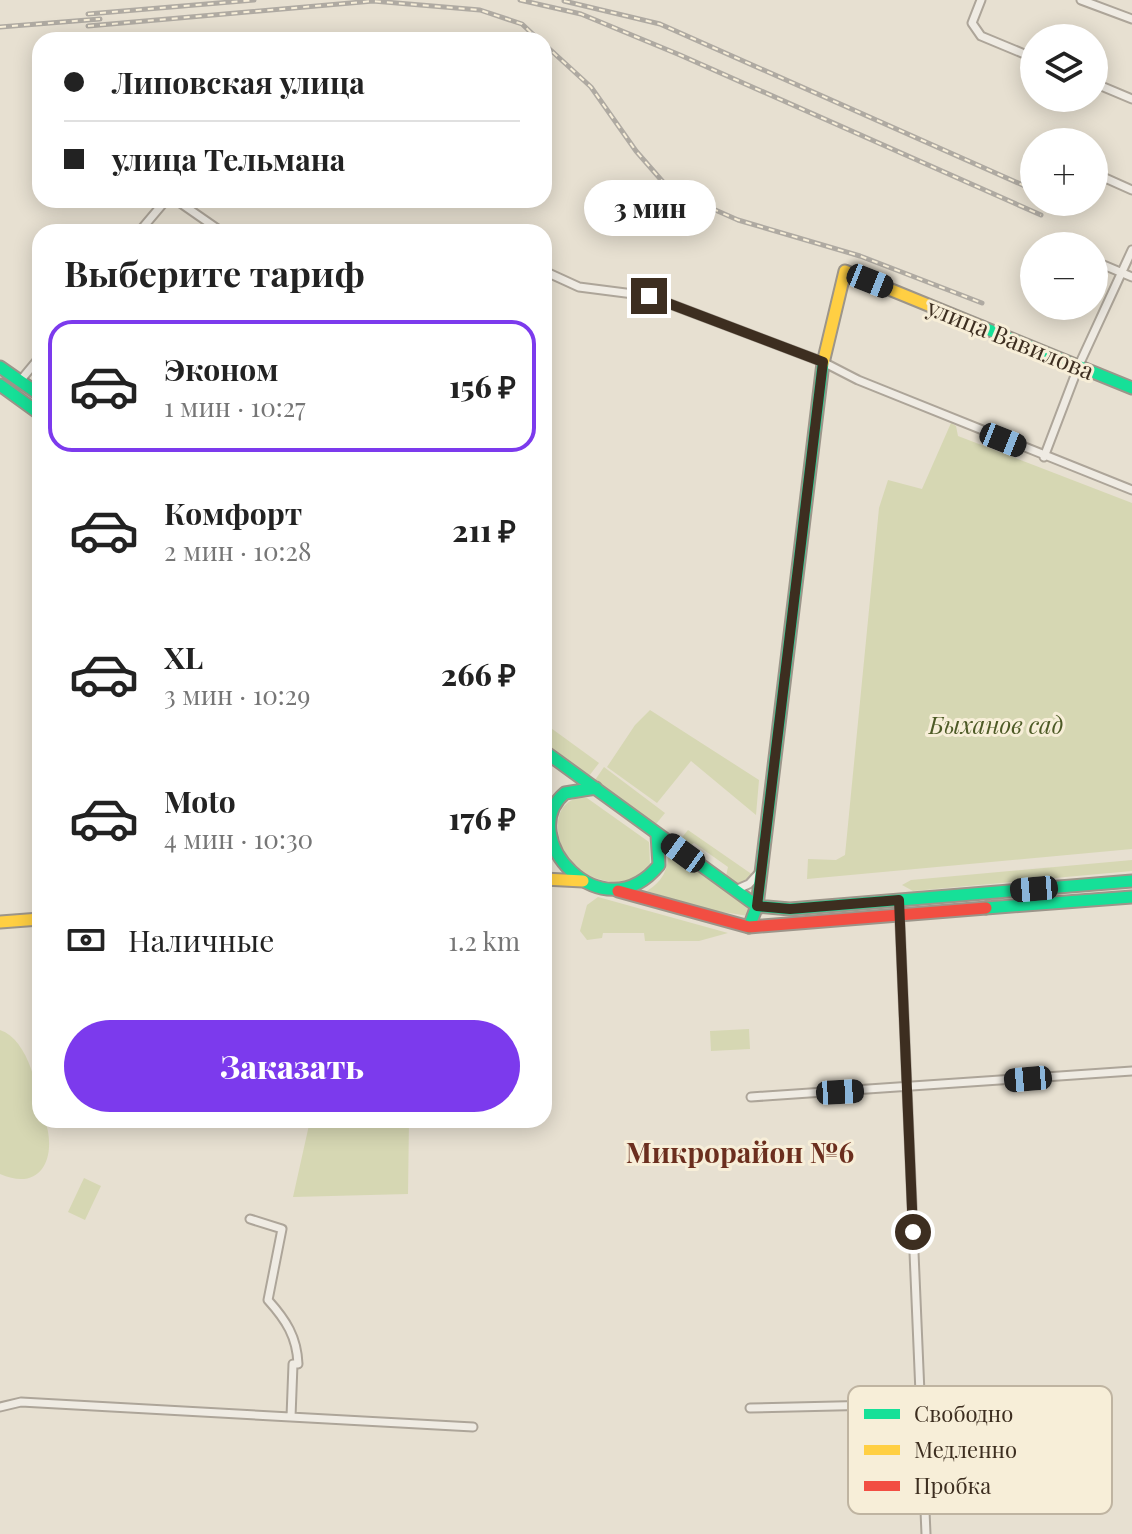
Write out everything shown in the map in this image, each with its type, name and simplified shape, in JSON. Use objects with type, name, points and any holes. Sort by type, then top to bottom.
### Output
[{"type":"main road","name":"улица Вавилова","points":[[823,362],[845,271],[1132,388]]},
{"type":"main road","points":[[749,927],[757,906],[823,362]]},
{"type":"main road","points":[[0,367],[32,389]]},
{"type":"main road","points":[[0,385],[32,408]]},
{"type":"main road","points":[[552,757],[757,906],[790,909],[1132,881]]},
{"type":"main road","points":[[552,815],[563,793],[576,788],[596,788]]},
{"type":"main road","points":[[618,891],[638,888],[654,874],[661,855],[657,835]]},
{"type":"main road","points":[[552,844],[559,861],[583,881]]},
{"type":"main road","points":[[552,879],[583,881],[749,927],[1132,897]]},
{"type":"main road","points":[[1095,884],[1086,893],[1096,900]]},
{"type":"main road","points":[[0,922],[32,920]]},
{"type":"street","points":[[981,0],[972,23],[981,36],[1020,52]]},
{"type":"street","points":[[1081,0],[1132,19]]},
{"type":"street","points":[[1108,89],[1132,99]]},
{"type":"street","points":[[1108,179],[1132,190]]},
{"type":"street","points":[[146,224],[159,208]]},
{"type":"street","points":[[188,208],[210,224]]},
{"type":"street","points":[[1044,457],[1079,365],[1132,250]]},
{"type":"street","points":[[1108,267],[1132,277]]},
{"type":"street","points":[[552,275],[579,287],[649,296],[823,362],[858,380],[1132,490]]},
{"type":"street","points":[[20,381],[32,367]]},
{"type":"street","points":[[734,890],[749,884],[759,873]]},
{"type":"street","points":[[899,900],[919,1386]]},
{"type":"street","points":[[751,1097],[907,1089],[1132,1071]]},
{"type":"street","points":[[250,1219],[282,1229],[268,1300],[289,1323],[297,1349],[298,1364],[293,1364],[291,1417]]},
{"type":"street","points":[[0,1407],[21,1402],[473,1427]]},
{"type":"street","points":[[750,1408],[848,1406]]},
{"type":"street","points":[[925,1514],[926,1534]]},
{"type":"green space","name":"Быханов сад","points":[[951,423],[956,426],[958,436],[1132,503],[1132,849],[807,879],[808,859],[836,860],[845,855],[879,508],[888,480],[922,489]]},
{"type":"green space","points":[[650,710],[759,780],[756,815],[691,761],[657,803],[607,767],[635,725]]},
{"type":"green space","points":[[552,729],[599,763],[589,776],[552,750]]},
{"type":"green space","points":[[604,767],[665,813],[656,824],[595,780]]},
{"type":"green space","points":[[579,797],[587,798],[649,842],[650,865],[642,874],[633,880],[611,882],[589,876],[569,865],[561,846],[559,817],[569,802]]},
{"type":"green space","points":[[688,830],[753,875],[739,884],[726,876],[728,867],[694,843],[687,847],[679,841]]},
{"type":"green space","points":[[669,852],[754,911],[749,916],[708,910],[647,891],[663,875]]},
{"type":"green space","points":[[1132,860],[1132,871],[913,891],[902,885],[911,880]]},
{"type":"green space","points":[[598,897],[728,933],[699,941],[645,941],[644,933],[603,933],[602,938],[587,940],[580,931],[587,905]]},
{"type":"green space","points":[[749,1029],[750,1049],[711,1051],[710,1031]]},
{"type":"green space","points":[[0,1030],[18,1044],[31,1068],[32,1128],[47,1128],[49,1146],[43,1167],[36,1174],[15,1179],[0,1174]]},
{"type":"green space","points":[[308,1128],[409,1128],[408,1194],[293,1197]]},
{"type":"green space","points":[[84,1178],[101,1186],[85,1220],[68,1212]]},
{"type":"railway","points":[[88,14],[254,0]]},
{"type":"railway","points":[[520,0],[581,14],[1020,206]]},
{"type":"railway","points":[[88,26],[373,1],[480,10],[522,24],[530,32]]},
{"type":"railway","points":[[564,1],[660,24],[1020,184]]},
{"type":"railway","points":[[0,27],[100,19]]},
{"type":"railway","points":[[552,51],[591,87],[636,151],[670,190],[738,220],[860,256],[982,303]]},
{"type":"traffic: fast","points":[[982,327],[1132,388]]},
{"type":"traffic: fast","points":[[749,927],[757,906],[823,363]]},
{"type":"traffic: fast","points":[[0,367],[32,389]]},
{"type":"traffic: fast","points":[[0,385],[32,408]]},
{"type":"traffic: fast","points":[[552,757],[757,906],[790,909],[1132,881]]},
{"type":"traffic: fast","points":[[552,811],[565,793],[596,788]]},
{"type":"traffic: fast","points":[[552,838],[557,853],[572,871],[591,884],[613,889],[637,884],[659,865],[657,835]]},
{"type":"traffic: fast","points":[[986,908],[1132,897]]},
{"type":"traffic: slow","points":[[823,363],[845,271],[982,327]]},
{"type":"traffic: slow","points":[[552,879],[583,881]]},
{"type":"traffic: slow","points":[[0,922],[32,920]]},
{"type":"traffic: jam","points":[[618,891],[749,927],[986,908]]},
{"type":"district","name":"Микрорайон №6","points":[[740,1151]]},
{"type":"route","points":[[649,296],[823,362],[757,906],[790,909],[899,900],[913,1232]]}]
